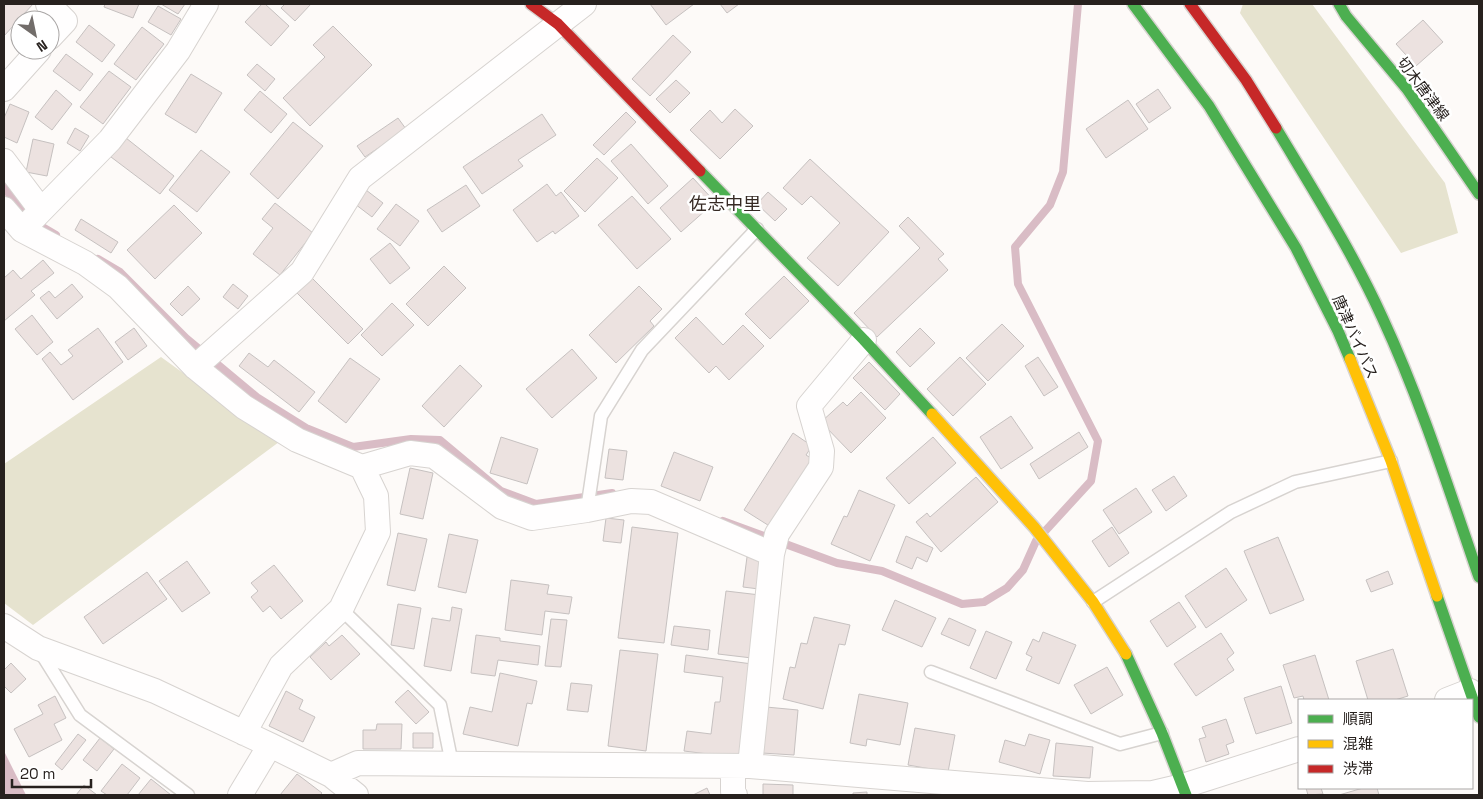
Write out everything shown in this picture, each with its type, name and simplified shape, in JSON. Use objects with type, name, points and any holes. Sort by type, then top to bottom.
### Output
[{"type":"main road","points":[[530,4],[558,24],[864,340],[1034,527],[1093,602],[1127,656],[1162,733],[1185,791]]},
{"type":"main road","name":"唐津バイパス","points":[[1133,4],[1209,106],[1296,248],[1338,331],[1390,461],[1424,554],[1473,699]]},
{"type":"main road","name":"唐津バイパス","points":[[1190,4],[1246,80],[1338,229],[1382,317],[1424,419],[1479,577]]},
{"type":"main road","name":"切木唐津線","points":[[1339,4],[1346,16],[1407,89],[1479,194]]},
{"type":"main road","name":"唐津バイパス","points":[[1473,700],[1479,717]]},
{"type":"street","points":[[22,230],[110,140],[178,50],[206,4]]},
{"type":"street","points":[[195,367],[302,272],[360,178],[584,4]]},
{"type":"street","points":[[60,16],[65,21],[60,27]]},
{"type":"street","points":[[4,89],[30,60]]},
{"type":"street","points":[[4,161],[41,210]]},
{"type":"street","points":[[4,209],[22,230],[85,263],[118,287],[195,367],[244,407],[297,440],[362,467],[410,453],[434,456],[502,507],[532,518],[589,499],[651,502],[775,544]]},
{"type":"street","points":[[735,795],[775,544],[821,467],[822,451],[809,406],[864,340]]},
{"type":"street","points":[[244,733],[281,666],[341,609],[378,532],[376,496],[362,467]]},
{"type":"street","points":[[4,626],[38,648],[155,691],[270,745],[331,775],[356,795]]},
{"type":"street","points":[[1450,699],[1470,691]]},
{"type":"street","points":[[240,795],[270,745]]},
{"type":"street","points":[[331,775],[358,763],[741,766],[1087,794],[1153,794],[1185,791],[1298,749]]},
{"type":"lane","points":[[589,499],[601,416],[642,350],[757,229]]},
{"type":"lane","points":[[1093,602],[1231,512],[1295,482],[1390,461]]},
{"type":"lane","points":[[341,609],[440,705],[452,764]]},
{"type":"lane","points":[[38,648],[80,715],[188,795]]},
{"type":"lane","points":[[931,672],[1120,744],[1162,733]]},
{"type":"shaded area","points":[[1243,4],[1312,4],[1445,183],[1458,233],[1401,253],[1240,13]]},
{"type":"shaded area","points":[[161,357],[279,442],[33,625],[4,603],[4,464]]},
{"type":"shaded area","points":[[4,751],[26,795],[4,795]]},
{"type":"building","points":[[4,4],[33,4],[28,10],[10,10],[10,29],[4,36]]},
{"type":"building","points":[[105,4],[139,4],[133,18],[104,7]]},
{"type":"building","points":[[161,4],[185,4],[178,14]]},
{"type":"building","points":[[262,4],[265,4],[289,26],[271,46],[245,22]]},
{"type":"building","points":[[285,4],[311,4],[295,21],[281,8]]},
{"type":"building","points":[[650,4],[694,4],[666,25]]},
{"type":"building","points":[[720,4],[739,4],[727,13]]},
{"type":"building","points":[[158,6],[181,19],[171,35],[148,22]]},
{"type":"building","points":[[1423,20],[1443,42],[1416,66],[1396,44]]},
{"type":"building","points":[[89,25],[115,45],[102,62],[76,42]]},
{"type":"building","points":[[333,26],[372,65],[310,126],[283,98],[325,57],[313,45]]},
{"type":"building","points":[[142,27],[164,44],[136,80],[114,64]]},
{"type":"building","points":[[673,35],[691,52],[650,96],[632,79]]},
{"type":"building","points":[[66,54],[93,74],[80,91],[53,71]]},
{"type":"building","points":[[257,64],[275,79],[265,91],[247,75]]},
{"type":"building","points":[[109,71],[131,87],[103,124],[80,107]]},
{"type":"building","points":[[191,74],[222,93],[196,133],[165,114]]},
{"type":"building","points":[[676,80],[690,93],[670,113],[656,99]]},
{"type":"building","points":[[1158,89],[1171,108],[1149,123],[1136,104]]},
{"type":"building","points":[[56,90],[72,104],[52,130],[35,117]]},
{"type":"building","points":[[260,91],[287,114],[271,133],[244,110]]},
{"type":"building","points":[[1128,100],[1148,129],[1106,158],[1086,129]]},
{"type":"building","points":[[10,104],[29,112],[17,143],[4,137],[4,118]]},
{"type":"building","points":[[735,109],[753,126],[720,159],[690,130],[710,110],[722,123]]},
{"type":"building","points":[[626,112],[636,122],[604,155],[593,145]]},
{"type":"building","points":[[542,114],[556,135],[518,160],[523,166],[482,194],[463,167]]},
{"type":"building","points":[[398,118],[406,129],[365,157],[357,146]]},
{"type":"building","points":[[293,122],[323,146],[278,199],[250,174]]},
{"type":"building","points":[[75,128],[89,136],[80,151],[67,143]]},
{"type":"building","points":[[126,138],[174,176],[160,194],[111,157]]},
{"type":"building","points":[[33,139],[54,144],[47,176],[26,172]]},
{"type":"building","points":[[631,144],[668,186],[648,204],[611,161]]},
{"type":"building","points":[[201,150],[230,172],[197,212],[169,190]]},
{"type":"building","points":[[597,158],[618,178],[585,212],[564,191]]},
{"type":"building","points":[[810,159],[889,232],[838,286],[807,258],[840,223],[811,196],[802,205],[783,188]]},
{"type":"building","points":[[693,178],[715,202],[681,232],[660,208]]},
{"type":"building","points":[[547,184],[556,196],[561,192],[579,216],[555,234],[553,231],[537,242],[513,210]]},
{"type":"building","points":[[466,185],[480,206],[442,232],[427,210]]},
{"type":"building","points":[[366,190],[383,203],[372,217],[355,204]]},
{"type":"building","points":[[768,192],[787,209],[775,221],[757,204]]},
{"type":"building","points":[[632,196],[671,239],[637,269],[598,225]]},
{"type":"building","points":[[275,203],[313,233],[280,275],[253,254],[273,228],[262,219]]},
{"type":"building","points":[[396,204],[419,221],[400,246],[377,229]]},
{"type":"building","points":[[174,205],[202,233],[155,279],[127,250]]},
{"type":"building","points":[[908,217],[944,254],[938,259],[948,270],[877,337],[854,313],[920,248],[899,226]]},
{"type":"building","points":[[81,219],[118,242],[111,253],[75,230]]},
{"type":"building","points":[[390,243],[410,268],[390,284],[370,259]]},
{"type":"building","points":[[43,260],[54,273],[31,291],[35,295],[4,321],[4,278],[13,270],[21,279]]},
{"type":"building","points":[[444,266],[466,288],[428,326],[406,304]]},
{"type":"building","points":[[784,276],[809,301],[770,339],[745,314]]},
{"type":"building","points":[[312,278],[363,329],[348,344],[297,293]]},
{"type":"building","points":[[72,284],[83,297],[57,319],[40,298],[49,291],[55,298]]},
{"type":"building","points":[[233,284],[248,296],[238,309],[223,297]]},
{"type":"building","points":[[188,286],[200,299],[182,316],[170,304]]},
{"type":"building","points":[[639,286],[662,309],[650,321],[654,326],[616,363],[589,335]]},
{"type":"building","points":[[392,303],[414,325],[382,356],[361,335]]},
{"type":"building","points":[[32,315],[53,342],[37,355],[15,329]]},
{"type":"building","points":[[696,317],[723,345],[743,325],[764,346],[729,380],[716,366],[709,373],[675,338]]},
{"type":"building","points":[[1002,324],[1024,346],[988,381],[966,358]]},
{"type":"building","points":[[98,328],[123,362],[73,400],[42,359],[50,352],[61,365],[73,356],[68,350]]},
{"type":"building","points":[[134,328],[147,346],[128,360],[115,342]]},
{"type":"building","points":[[920,328],[935,343],[910,367],[896,352]]},
{"type":"building","points":[[572,349],[597,378],[552,418],[526,389]]},
{"type":"building","points":[[249,353],[268,367],[274,360],[315,392],[299,412],[239,366]]},
{"type":"building","points":[[960,357],[986,384],[953,416],[927,389]]},
{"type":"building","points":[[1038,357],[1058,387],[1044,396],[1025,366]]},
{"type":"building","points":[[350,358],[380,379],[346,423],[318,401]]},
{"type":"building","points":[[869,362],[900,394],[885,410],[853,378]]},
{"type":"building","points":[[460,365],[482,386],[444,427],[422,406]]},
{"type":"building","points":[[861,392],[886,418],[851,453],[821,422],[843,402],[847,406]]},
{"type":"building","points":[[1011,416],[1033,448],[1001,469],[980,437]]},
{"type":"building","points":[[1079,432],[1088,447],[1039,479],[1030,464]]},
{"type":"building","points":[[793,433],[812,446],[806,455],[814,460],[771,527],[744,510]]},
{"type":"building","points":[[501,437],[538,449],[527,484],[490,473]]},
{"type":"building","points":[[933,437],[956,463],[909,504],[886,478]]},
{"type":"building","points":[[609,449],[627,451],[623,480],[605,478]]},
{"type":"building","points":[[674,452],[713,467],[700,501],[661,486]]},
{"type":"building","points":[[410,468],[433,473],[423,519],[400,514]]},
{"type":"building","points":[[1174,476],[1187,496],[1166,511],[1152,490]]},
{"type":"building","points":[[976,477],[998,502],[941,552],[916,522],[927,513],[930,517]]},
{"type":"building","points":[[1136,488],[1152,512],[1119,534],[1103,510]]},
{"type":"building","points":[[859,490],[895,505],[870,561],[831,544],[844,516],[847,517]]},
{"type":"building","points":[[606,518],[624,520],[621,543],[603,541]]},
{"type":"building","points":[[632,527],[678,533],[664,643],[618,638]]},
{"type":"building","points":[[1112,527],[1129,553],[1109,567],[1092,541]]},
{"type":"building","points":[[398,533],[427,539],[415,591],[387,585]]},
{"type":"building","points":[[449,534],[478,540],[466,593],[438,587]]},
{"type":"building","points":[[906,536],[933,548],[927,562],[917,557],[912,569],[896,562]]},
{"type":"building","points":[[1278,537],[1304,600],[1270,614],[1244,551]]},
{"type":"building","points":[[747,557],[763,559],[759,589],[743,587]]},
{"type":"building","points":[[187,561],[210,593],[182,612],[159,581]]},
{"type":"building","points":[[274,565],[303,601],[281,619],[270,606],[263,612],[251,597],[258,591],[251,583]]},
{"type":"building","points":[[1226,568],[1247,600],[1206,628],[1185,596]]},
{"type":"building","points":[[1388,571],[1393,584],[1371,592],[1366,580]]},
{"type":"building","points":[[147,572],[167,599],[103,644],[84,617]]},
{"type":"building","points":[[511,580],[549,585],[547,594],[572,597],[569,614],[545,611],[542,635],[505,630]]},
{"type":"building","points":[[726,591],[760,595],[752,658],[718,654]]},
{"type":"building","points":[[895,600],[936,618],[922,647],[882,630]]},
{"type":"building","points":[[1179,602],[1196,627],[1167,647],[1150,621]]},
{"type":"building","points":[[398,604],[421,608],[414,649],[391,645]]},
{"type":"building","points":[[452,607],[462,609],[451,671],[424,666],[432,618],[450,621]]},
{"type":"building","points":[[814,617],[850,625],[845,645],[839,644],[823,709],[783,699],[790,667],[795,668],[801,643],[807,644]]},
{"type":"building","points":[[949,618],[976,630],[969,646],[941,634]]},
{"type":"building","points":[[551,619],[567,620],[561,667],[545,666]]},
{"type":"building","points":[[674,626],[710,630],[708,650],[671,645]]},
{"type":"building","points":[[986,631],[1012,642],[996,679],[970,668]]},
{"type":"building","points":[[1043,632],[1076,645],[1059,684],[1026,670],[1032,657],[1026,654],[1033,639],[1039,642]]},
{"type":"building","points":[[1221,633],[1234,653],[1227,659],[1234,670],[1196,696],[1174,664]]},
{"type":"building","points":[[342,635],[360,654],[331,680],[310,657],[326,642],[329,646]]},
{"type":"building","points":[[476,635],[500,638],[500,641],[540,646],[538,665],[498,660],[495,676],[471,673]]},
{"type":"building","points":[[1393,649],[1408,696],[1398,699],[1368,699],[1356,661]]},
{"type":"building","points":[[620,650],[658,654],[646,751],[608,746]]},
{"type":"building","points":[[686,655],[752,664],[740,758],[684,751],[687,731],[711,734],[715,702],[720,702],[723,677],[684,672]]},
{"type":"building","points":[[1315,655],[1329,699],[1304,699],[1303,696],[1294,698],[1283,665]]},
{"type":"building","points":[[11,663],[26,679],[11,693],[4,686],[4,670]]},
{"type":"building","points":[[1107,667],[1123,695],[1091,714],[1074,685]]},
{"type":"building","points":[[500,673],[537,681],[532,704],[527,703],[518,746],[463,734],[470,707],[492,712]]},
{"type":"building","points":[[571,683],[592,685],[588,712],[567,710]]},
{"type":"building","points":[[1281,686],[1292,723],[1256,734],[1244,698]]},
{"type":"building","points":[[408,690],[429,712],[416,724],[395,702]]},
{"type":"building","points":[[286,691],[303,700],[299,709],[315,717],[303,742],[269,726]]},
{"type":"building","points":[[859,694],[908,703],[900,745],[867,739],[866,746],[850,743]]},
{"type":"building","points":[[55,696],[66,718],[54,724],[62,740],[29,757],[14,729],[43,714],[38,705]]},
{"type":"building","points":[[766,707],[798,710],[794,755],[762,753]]},
{"type":"building","points":[[1226,719],[1234,742],[1226,745],[1229,754],[1206,762],[1199,739],[1206,737],[1202,727]]},
{"type":"building","points":[[377,724],[402,724],[401,749],[363,749],[363,730],[376,730]]},
{"type":"building","points":[[915,728],[955,735],[948,772],[908,765]]},
{"type":"building","points":[[413,733],[433,733],[433,748],[413,748]]},
{"type":"building","points":[[78,734],[86,740],[62,770],[55,764]]},
{"type":"building","points":[[1029,734],[1050,740],[1040,774],[999,762],[1005,740],[1025,746]]},
{"type":"building","points":[[100,738],[114,749],[97,771],[83,760]]},
{"type":"building","points":[[1056,743],[1093,747],[1090,778],[1053,776]]},
{"type":"building","points":[[122,764],[140,778],[127,795],[107,795],[101,791]]},
{"type":"building","points":[[297,774],[322,793],[320,795],[280,795]]},
{"type":"building","points":[[151,779],[171,795],[138,795]]},
{"type":"building","points":[[763,784],[793,785],[793,795],[763,795]]},
{"type":"building","points":[[84,785],[97,795],[76,795]]},
{"type":"building","points":[[707,788],[710,795],[693,795]]},
{"type":"building","points":[[1306,789],[1321,789],[1323,794],[1308,795]]},
{"type":"building","points":[[1360,789],[1377,789],[1379,795],[1339,795]]},
{"type":"building","points":[[867,792],[867,795],[853,795],[853,793]]},
{"type":"waterway","points":[[723,521],[837,563],[882,571],[962,604],[984,602],[1007,588],[1023,570],[1036,541],[1091,481],[1098,441],[1018,284],[1015,247],[1050,205],[1063,172],[1078,4]]},
{"type":"waterway","points":[[4,187],[27,218],[56,235]]},
{"type":"waterway","points":[[98,259],[120,272],[186,338],[258,398],[306,428],[353,447],[411,439],[440,440],[501,491],[536,504],[612,493]]},
{"type":"traffic: fast","points":[[1133,4],[1209,106],[1296,248],[1350,359]]},
{"type":"traffic: fast","points":[[1339,4],[1346,16],[1407,89],[1479,194]]},
{"type":"traffic: fast","points":[[1276,128],[1345,245],[1382,317],[1422,413],[1479,577]]},
{"type":"traffic: fast","points":[[700,171],[864,340],[932,414]]},
{"type":"traffic: fast","points":[[1437,596],[1473,699]]},
{"type":"traffic: fast","points":[[1126,654],[1162,733],[1186,795]]},
{"type":"traffic: fast","points":[[1473,700],[1479,717]]},
{"type":"traffic: slow","points":[[1350,359],[1391,461],[1437,596]]},
{"type":"traffic: slow","points":[[932,414],[1034,527],[1093,602],[1126,654]]},
{"type":"traffic: jam","points":[[531,4],[558,24],[700,171]]},
{"type":"traffic: jam","points":[[1190,4],[1246,80],[1276,128]]},
{"type":"district","name":"佐志中里","points":[[725,204]]}]
